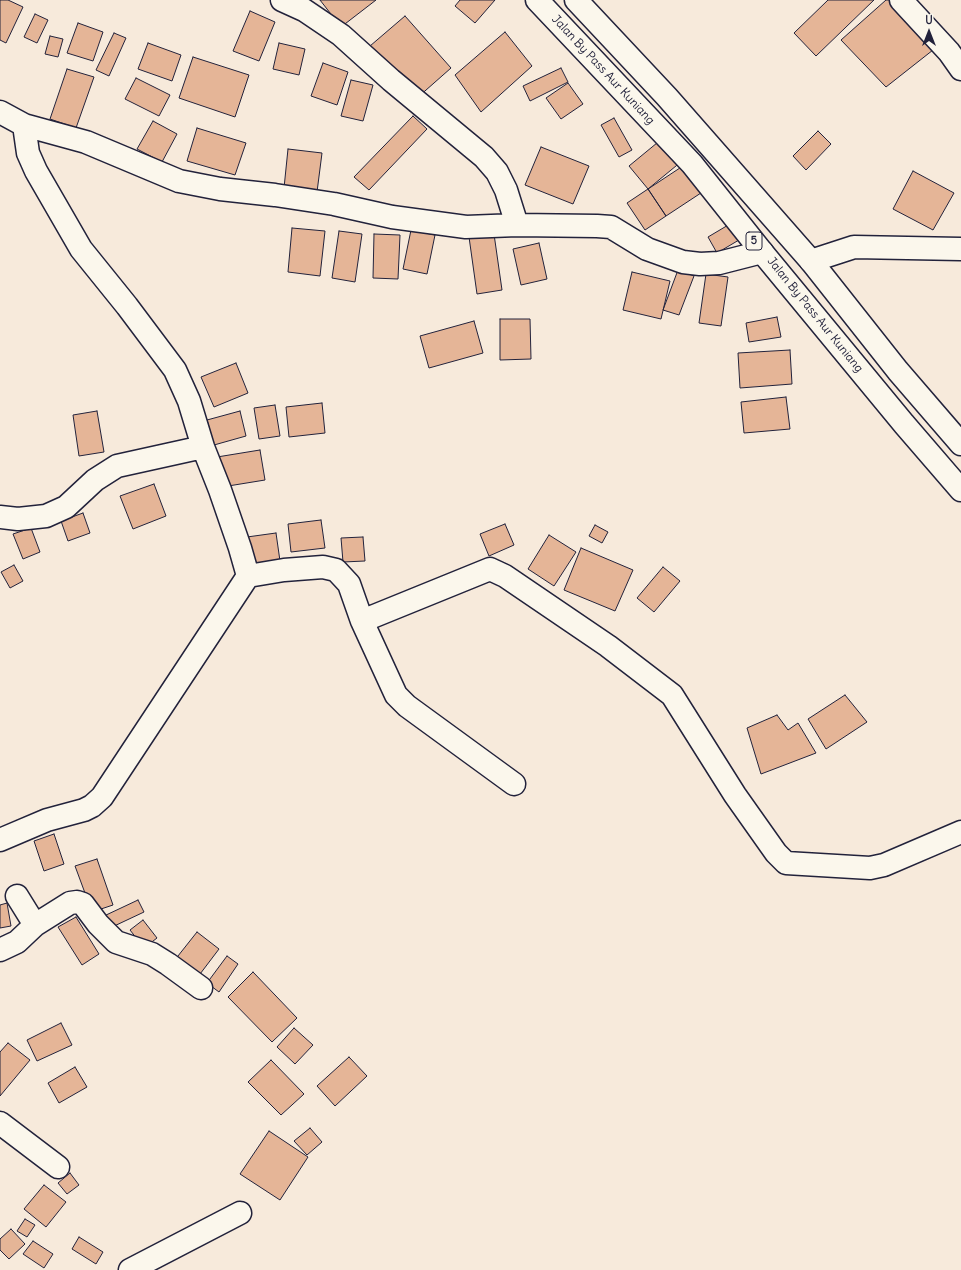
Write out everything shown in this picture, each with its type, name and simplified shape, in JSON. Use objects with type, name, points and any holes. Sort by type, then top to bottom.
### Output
[{"type":"main road","points":[[282,0],[304,10],[341,35],[391,80],[484,157],[497,172],[506,190],[516,225]]},
{"type":"main road","name":"Jalan By Pass Aur Kuniang","points":[[536,0],[692,164],[762,252],[899,418],[961,490]]},
{"type":"main road","points":[[554,18],[575,0]]},
{"type":"main road","name":"5","points":[[575,0],[667,97],[811,261],[898,371],[961,444]]},
{"type":"main road","points":[[901,0],[948,52],[961,69]]},
{"type":"main road","points":[[0,112],[24,125],[86,142],[179,181],[206,186],[290,197],[334,204],[392,217],[466,227],[516,225],[611,227],[647,249],[683,262],[700,264],[719,263],[762,252]]},
{"type":"main road","points":[[24,125],[28,153],[36,171],[81,249],[127,306],[175,370],[190,401],[203,447],[220,490],[248,576]]},
{"type":"main road","points":[[811,261],[854,247],[956,244]]},
{"type":"main road","points":[[0,517],[18,519],[46,516],[66,507],[95,480],[118,466],[203,447]]},
{"type":"main road","points":[[0,840],[46,820],[84,810],[92,806],[102,797],[248,576],[284,570],[323,567],[336,570],[349,584],[362,621],[396,695],[406,706],[514,784]]},
{"type":"main road","points":[[362,621],[490,569],[505,576],[608,646],[672,695],[735,795],[776,853],[786,863],[870,868],[884,865],[961,832]]},
{"type":"main road","points":[[16,896],[35,925]]},
{"type":"main road","points":[[0,950],[17,942],[35,925],[70,903],[77,902],[83,904],[98,924],[116,942],[152,954],[201,988]]},
{"type":"main road","points":[[0,1124],[58,1167]]},
{"type":"main road","points":[[130,1270],[240,1213]]},
{"type":"building","points":[[0,0],[8,0],[23,7],[6,43],[0,40]]},
{"type":"building","points":[[320,0],[376,0],[341,27]]},
{"type":"building","points":[[460,0],[495,0],[475,23],[455,6]]},
{"type":"building","points":[[828,0],[874,0],[816,56],[794,33]]},
{"type":"building","points":[[886,0],[891,0],[933,50],[886,87],[841,40]]},
{"type":"building","points":[[250,11],[275,22],[259,61],[233,51]]},
{"type":"building","points":[[35,14],[48,20],[37,43],[24,37]]},
{"type":"building","points":[[405,16],[451,68],[417,98],[370,46]]},
{"type":"building","points":[[78,23],[103,32],[93,61],[67,53]]},
{"type":"building","points":[[505,32],[532,66],[481,112],[455,75]]},
{"type":"building","points":[[114,33],[126,38],[109,76],[96,70]]},
{"type":"building","points":[[50,36],[63,39],[58,57],[45,54]]},
{"type":"building","points":[[148,43],[181,55],[172,81],[138,69]]},
{"type":"building","points":[[279,43],[305,49],[299,75],[273,69]]},
{"type":"building","points":[[193,57],[249,75],[235,117],[179,98]]},
{"type":"building","points":[[323,63],[348,72],[337,105],[311,96]]},
{"type":"building","points":[[561,68],[568,82],[530,101],[523,86]]},
{"type":"building","points":[[67,69],[94,77],[76,128],[50,119]]},
{"type":"building","points":[[136,78],[170,95],[159,116],[125,99]]},
{"type":"building","points":[[351,80],[373,85],[363,121],[341,116]]},
{"type":"building","points":[[568,83],[583,104],[561,119],[546,98]]},
{"type":"building","points":[[413,116],[427,129],[369,190],[354,177]]},
{"type":"building","points":[[614,118],[632,150],[619,157],[601,125]]},
{"type":"building","points":[[153,121],[177,134],[162,162],[137,149]]},
{"type":"building","points":[[197,128],[246,143],[235,175],[187,161]]},
{"type":"building","points":[[818,131],[831,144],[806,170],[793,156]]},
{"type":"building","points":[[663,138],[682,161],[648,189],[629,166]]},
{"type":"building","points":[[541,147],[589,166],[573,204],[525,185]]},
{"type":"building","points":[[288,149],[322,153],[317,192],[284,188]]},
{"type":"building","points":[[689,162],[707,189],[666,216],[648,189]]},
{"type":"building","points":[[913,171],[954,193],[933,230],[893,209]]},
{"type":"building","points":[[648,189],[666,216],[645,230],[627,203]]},
{"type":"building","points":[[735,221],[744,237],[717,253],[708,237]]},
{"type":"building","points":[[292,228],[325,231],[320,276],[288,272]]},
{"type":"building","points":[[411,230],[435,235],[427,274],[403,269]]},
{"type":"building","points":[[339,231],[362,234],[355,282],[332,278]]},
{"type":"building","points":[[374,234],[400,235],[398,279],[373,278]]},
{"type":"building","points":[[494,234],[502,290],[477,294],[469,237]]},
{"type":"building","points":[[539,243],[547,279],[521,285],[513,249]]},
{"type":"building","points":[[678,270],[694,276],[679,315],[663,310]]},
{"type":"building","points":[[632,272],[670,281],[661,319],[623,310]]},
{"type":"building","points":[[706,274],[728,277],[721,326],[699,323]]},
{"type":"building","points":[[777,317],[781,337],[749,342],[746,323]]},
{"type":"building","points":[[500,319],[530,319],[531,359],[500,360]]},
{"type":"building","points":[[474,321],[483,353],[429,368],[420,336]]},
{"type":"building","points":[[790,350],[792,384],[740,388],[738,353]]},
{"type":"building","points":[[236,363],[248,393],[214,407],[201,377]]},
{"type":"building","points":[[786,397],[790,429],[744,433],[741,402]]},
{"type":"building","points":[[322,403],[325,433],[289,437],[286,407]]},
{"type":"building","points":[[275,405],[280,436],[259,439],[254,408]]},
{"type":"building","points":[[97,411],[104,452],[79,456],[73,415]]},
{"type":"building","points":[[240,411],[246,436],[214,445],[207,420]]},
{"type":"building","points":[[260,450],[265,480],[222,487],[217,457]]},
{"type":"building","points":[[154,484],[166,516],[133,529],[120,496]]},
{"type":"building","points":[[83,513],[90,533],[68,541],[61,521]]},
{"type":"building","points":[[321,520],[325,548],[291,552],[288,524]]},
{"type":"building","points":[[505,524],[514,545],[489,556],[480,534]]},
{"type":"building","points":[[595,525],[608,532],[602,543],[589,536]]},
{"type":"building","points":[[31,528],[40,552],[23,559],[13,534]]},
{"type":"building","points":[[276,533],[280,561],[251,565],[247,537]]},
{"type":"building","points":[[549,535],[576,552],[554,586],[528,569]]},
{"type":"building","points":[[363,537],[365,561],[343,562],[341,538]]},
{"type":"building","points":[[581,548],[633,570],[615,611],[564,590]]},
{"type":"building","points":[[14,565],[23,581],[10,588],[1,572]]},
{"type":"building","points":[[663,567],[680,581],[654,612],[637,598]]},
{"type":"building","points":[[845,695],[867,722],[826,749],[808,719]]},
{"type":"building","points":[[777,715],[788,730],[798,723],[816,753],[761,774],[747,728]]},
{"type":"building","points":[[54,834],[64,864],[44,871],[34,841]]},
{"type":"building","points":[[97,859],[113,905],[92,912],[75,866]]},
{"type":"building","points":[[138,900],[144,912],[110,928],[104,916]]},
{"type":"building","points":[[7,903],[11,926],[0,928],[0,905]]},
{"type":"building","points":[[76,917],[99,954],[82,965],[58,927]]},
{"type":"building","points":[[143,920],[157,938],[144,948],[130,930]]},
{"type":"building","points":[[197,932],[219,949],[197,978],[174,961]]},
{"type":"building","points":[[227,956],[238,964],[219,992],[207,983]]},
{"type":"building","points":[[253,972],[297,1018],[272,1042],[228,997]]},
{"type":"building","points":[[61,1023],[72,1045],[37,1061],[27,1040]]},
{"type":"building","points":[[294,1028],[313,1045],[295,1064],[277,1047]]},
{"type":"building","points":[[8,1043],[30,1060],[0,1096],[0,1052]]},
{"type":"building","points":[[349,1057],[367,1076],[335,1106],[317,1086]]},
{"type":"building","points":[[271,1060],[304,1094],[281,1115],[248,1082]]},
{"type":"building","points":[[75,1067],[87,1087],[59,1103],[48,1083]]},
{"type":"building","points":[[310,1128],[322,1142],[307,1155],[294,1141]]},
{"type":"building","points":[[269,1131],[308,1157],[280,1200],[240,1174]]},
{"type":"building","points":[[70,1173],[79,1185],[67,1194],[58,1183]]},
{"type":"building","points":[[44,1185],[66,1202],[46,1227],[24,1209]]},
{"type":"building","points":[[25,1219],[35,1225],[27,1237],[17,1231]]},
{"type":"building","points":[[11,1229],[25,1244],[9,1259],[0,1250],[0,1239]]},
{"type":"building","points":[[79,1237],[103,1252],[96,1264],[72,1249]]},
{"type":"building","points":[[33,1241],[53,1254],[44,1268],[23,1254]]}]
